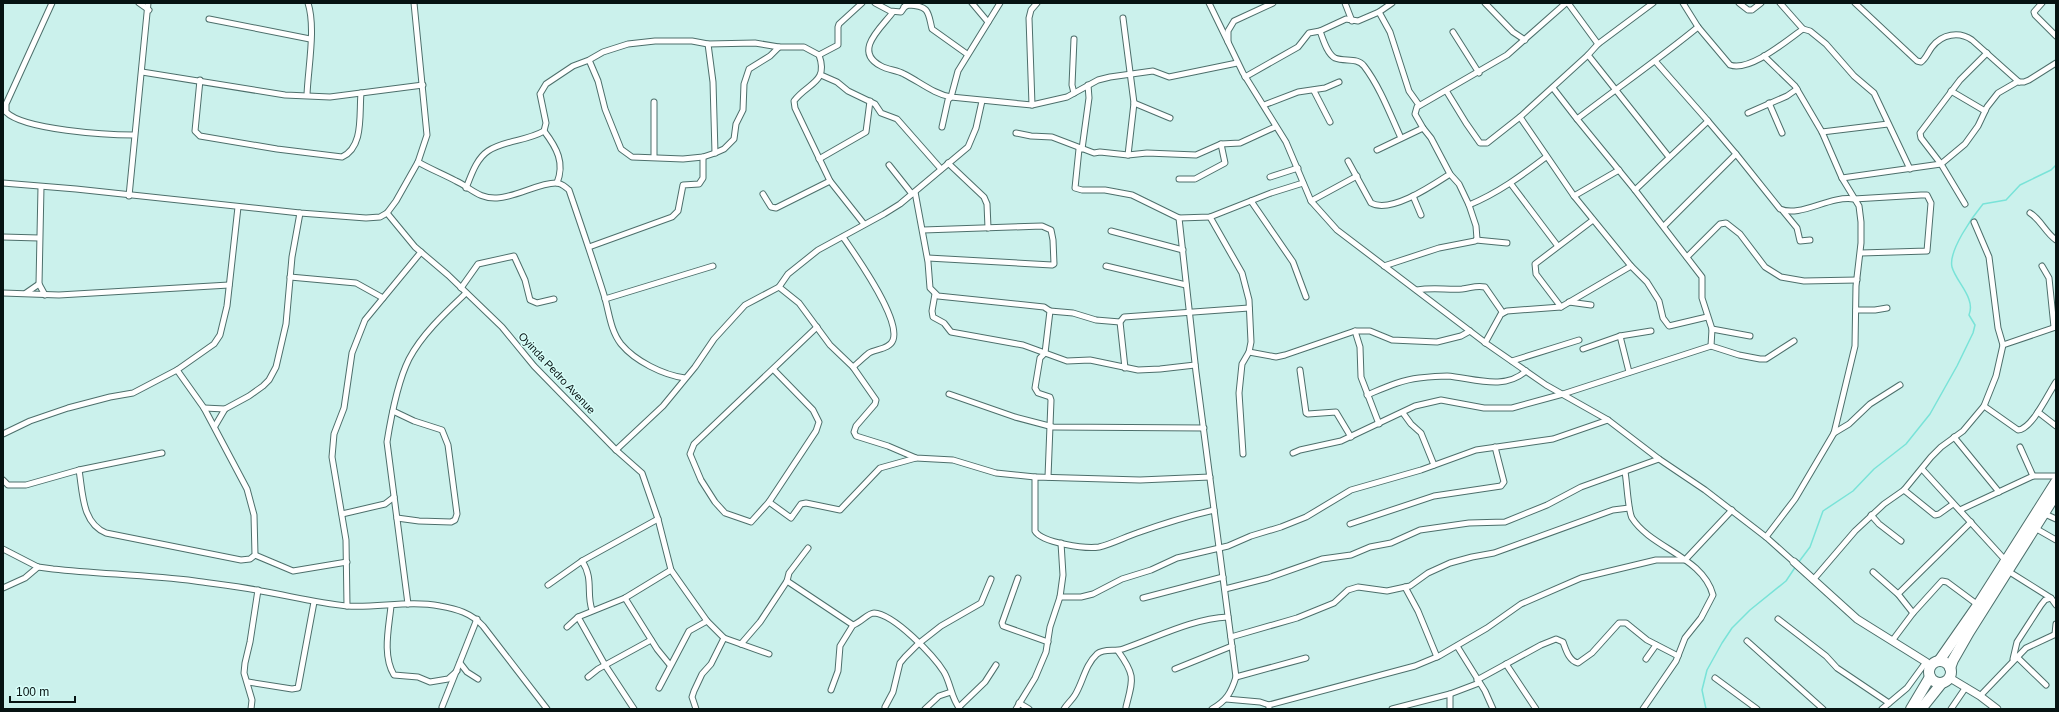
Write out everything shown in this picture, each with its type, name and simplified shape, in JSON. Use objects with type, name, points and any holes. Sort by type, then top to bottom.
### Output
[{"type":"highway","points":[[1923,708],[1950,673],[1953,660],[2056,482]]},
{"type":"highway","points":[[1911,709],[1931,667],[2035,528],[2056,494]]},
{"type":"highway","points":[[1931,667],[1947,663],[1950,673]]},
{"type":"highway","points":[[1931,667],[1936,683],[1941,684]]},
{"type":"street","points":[[52,3],[6,104],[6,112],[12,118],[30,123],[106,134],[134,135]]},
{"type":"street","points":[[139,3],[149,10]]},
{"type":"street","points":[[129,196],[134,135],[149,10],[148,3]]},
{"type":"street","points":[[307,95],[311,16],[308,3]]},
{"type":"street","points":[[3,183],[41,187],[76,188],[129,196],[300,214],[366,218],[380,217],[387,213],[396,201],[418,162],[427,135],[414,3]]},
{"type":"street","points":[[819,55],[838,45],[839,24],[862,3]]},
{"type":"street","points":[[875,3],[893,12],[901,12],[905,5],[925,8],[930,14],[932,29],[967,54]]},
{"type":"street","points":[[972,3],[988,22]]},
{"type":"street","points":[[942,127],[948,100],[951,97],[956,77],[967,54],[1000,3]]},
{"type":"street","points":[[1032,105],[1029,18],[1037,3]]},
{"type":"street","points":[[1209,3],[1237,63],[1271,116],[1275,127],[1286,142],[1312,201],[1337,230],[1485,343],[1526,371],[1608,420],[1658,459],[1732,510],[1766,537],[1857,619],[1931,667],[1882,709]]},
{"type":"street","points":[[1228,42],[1228,32],[1234,21],[1273,3]]},
{"type":"street","points":[[1344,3],[1352,21]]},
{"type":"street","points":[[1245,77],[1298,47],[1309,33],[1320,31],[1346,20],[1356,21],[1379,12],[1392,3]]},
{"type":"street","points":[[1485,3],[1513,32],[1525,40]]},
{"type":"street","points":[[1476,240],[1476,226],[1469,205],[1459,184],[1450,174],[1431,138],[1415,114],[1419,105],[1447,92],[1507,55],[1567,3],[1598,44]]},
{"type":"street","points":[[1447,92],[1480,143],[1487,143],[1554,88],[1598,44],[1653,3]]},
{"type":"street","points":[[1684,3],[1698,27],[1730,65],[1736,67],[1744,66],[1764,56],[1803,29]]},
{"type":"street","points":[[1739,3],[1748,10],[1752,10],[1761,3]]},
{"type":"street","points":[[1780,3],[1803,29],[1810,31],[1826,44],[1854,76],[1874,93],[1910,169]]},
{"type":"street","points":[[1855,3],[1917,61],[1921,62],[1924,60],[1933,45],[1958,33],[1966,35],[2019,82]]},
{"type":"street","points":[[2042,3],[2034,12],[2035,15],[2056,36]]},
{"type":"street","points":[[893,12],[872,37],[870,52],[871,60],[882,67],[898,71],[939,94],[951,97],[1032,105],[1068,97],[1098,80],[1153,71],[1169,77],[1237,63]]},
{"type":"street","points":[[1379,12],[1390,32],[1409,91],[1419,105]]},
{"type":"street","points":[[1123,18],[1129,74],[1134,103],[1128,155]]},
{"type":"street","points":[[209,19],[310,39]]},
{"type":"street","points":[[1577,119],[1616,88],[1656,62],[1698,27]]},
{"type":"street","points":[[1320,31],[1335,58],[1356,61],[1364,65],[1387,107],[1401,138]]},
{"type":"street","points":[[1453,32],[1478,73]]},
{"type":"street","points":[[1074,39],[1072,85],[1074,93]]},
{"type":"street","points":[[466,188],[480,159],[488,151],[500,146],[537,136],[544,132],[546,123],[540,94],[546,84],[573,66],[589,60],[602,52],[628,44],[655,41],[692,41],[708,44],[755,43],[778,47],[804,47],[819,55],[822,64],[821,75],[814,84],[799,94],[794,101],[795,108],[830,181],[864,224]]},
{"type":"street","points":[[708,44],[713,82],[714,153]]},
{"type":"street","points":[[589,60],[598,81],[605,109],[621,149],[632,157],[683,159],[703,157],[714,153],[724,149],[734,139],[736,124],[743,110],[744,84],[749,69],[770,56],[778,47]]},
{"type":"street","points":[[1965,204],[1941,164],[1920,138],[1920,133],[1951,92],[1987,53]]},
{"type":"street","points":[[1588,55],[1616,88],[1669,157]]},
{"type":"street","points":[[1764,56],[1796,89],[1822,132],[1842,178],[1858,206],[1861,222],[1861,253],[1857,280],[1855,346],[1834,433],[1795,499],[1766,537]]},
{"type":"street","points":[[1656,62],[1708,121],[1797,228],[1800,241],[1810,240]]},
{"type":"street","points":[[1842,178],[1941,164],[1965,144],[1998,93],[2019,82],[2030,80],[2056,63]]},
{"type":"street","points":[[142,72],[200,80],[264,92],[330,97],[422,85]]},
{"type":"street","points":[[821,75],[837,82],[848,91],[875,104],[881,113],[898,119],[941,169]]},
{"type":"street","points":[[200,80],[195,131],[200,136],[277,149],[342,157],[350,153],[356,145],[361,94]]},
{"type":"street","points":[[1264,105],[1298,92],[1314,91],[1339,82]]},
{"type":"street","points":[[1088,85],[1089,98],[1075,188],[1082,190],[1105,190],[1132,195],[1178,218],[1210,217],[1303,182]]},
{"type":"street","points":[[1554,88],[1577,119],[1664,226],[1702,277],[1702,298],[1712,330],[1710,346]]},
{"type":"street","points":[[1748,113],[1787,96],[1796,89]]},
{"type":"street","points":[[1314,91],[1330,122]]},
{"type":"street","points":[[1951,92],[1985,111]]},
{"type":"street","points":[[819,159],[866,132],[870,101]]},
{"type":"street","points":[[616,450],[663,406],[695,367],[714,339],[734,315],[746,305],[779,287],[788,274],[818,250],[884,214],[913,193],[968,147],[976,128],[982,101]]},
{"type":"street","points":[[654,102],[654,157]]},
{"type":"street","points":[[1134,103],[1170,118]]},
{"type":"street","points":[[1770,103],[1782,133]]},
{"type":"street","points":[[1520,117],[1574,196],[1631,266],[1651,288],[1659,301],[1663,318],[1668,326],[1707,317]]},
{"type":"street","points":[[1635,190],[1708,121]]},
{"type":"street","points":[[1822,132],[1888,124]]},
{"type":"street","points":[[1016,133],[1052,138],[1094,153],[1100,152],[1128,155],[1147,153],[1196,155],[1221,144],[1240,143],[1275,127]]},
{"type":"street","points":[[1377,150],[1423,128]]},
{"type":"street","points":[[544,132],[552,141],[560,162],[561,171],[557,183]]},
{"type":"street","points":[[1179,180],[1195,179],[1225,163],[1221,144]]},
{"type":"street","points":[[1664,226],[1736,154]]},
{"type":"street","points":[[589,247],[672,217],[678,211],[683,185],[699,184],[703,178],[703,157]]},
{"type":"street","points":[[1469,205],[1512,184],[1546,157]]},
{"type":"street","points":[[1348,161],[1371,203],[1375,205],[1383,206],[1413,196],[1450,174]]},
{"type":"street","points":[[418,162],[458,182],[480,196],[496,198],[514,196],[557,183],[563,185],[569,190],[589,247],[613,330],[620,343],[630,353],[657,369],[675,377],[685,378]]},
{"type":"street","points":[[948,163],[984,197],[987,204],[988,228]]},
{"type":"street","points":[[889,165],[913,193],[923,230],[928,258],[930,288],[935,294],[938,296],[1044,306],[1050,311],[1073,313],[1096,320],[1120,322]]},
{"type":"street","points":[[1270,177],[1298,168]]},
{"type":"street","points":[[1574,196],[1620,170]]},
{"type":"street","points":[[1312,201],[1357,176]]},
{"type":"street","points":[[763,194],[771,207],[776,208],[830,181]]},
{"type":"street","points":[[1512,184],[1557,245]]},
{"type":"street","points":[[41,187],[39,284],[45,295]]},
{"type":"street","points":[[1783,211],[1796,210],[1844,197],[1854,199],[1927,195],[1931,203],[1927,251],[1924,253],[1861,253]]},
{"type":"street","points":[[1413,196],[1421,215]]},
{"type":"street","points":[[1251,201],[1293,262],[1306,297]]},
{"type":"street","points":[[3,434],[30,421],[68,408],[110,397],[133,393],[177,370],[214,344],[220,335],[227,306],[228,285],[238,207]]},
{"type":"street","name":"Oyinda Pedro Avenue","points":[[387,213],[415,247],[502,327],[534,366],[616,450],[642,473],[658,519],[671,570]]},
{"type":"street","points":[[2030,213],[2038,220],[2048,235],[2056,240]]},
{"type":"street","points":[[215,426],[225,409],[249,396],[263,386],[269,380],[276,367],[286,324],[290,277],[300,214]]},
{"type":"street","points":[[1210,217],[1242,273],[1249,308],[1251,342],[1249,352],[1242,364],[1239,393],[1243,454]]},
{"type":"street","points":[[1178,218],[1183,250],[1195,365],[1236,677],[1232,692],[1226,699],[1212,709]]},
{"type":"street","points":[[1561,307],[1541,281],[1535,269],[1535,264],[1557,245],[1593,220]]},
{"type":"street","points":[[1813,580],[1855,530],[1884,504],[1904,490],[1941,447],[1962,431],[1984,406],[1996,376],[2003,345],[1998,328],[1989,257],[1974,222]]},
{"type":"street","points":[[1687,257],[1720,224],[1726,223],[1740,234],[1765,267],[1781,277],[1804,281],[1857,280]]},
{"type":"street","points":[[923,230],[1046,227],[1050,230],[1053,240],[1054,264],[1020,265],[928,258]]},
{"type":"street","points":[[1111,231],[1183,250]]},
{"type":"street","points":[[3,237],[39,238]]},
{"type":"street","points":[[843,237],[876,289],[892,321],[893,333],[893,341],[890,344],[869,353],[853,368]]},
{"type":"street","points":[[1384,266],[1439,248],[1476,240],[1507,243]]},
{"type":"street","points":[[347,606],[347,562],[342,514],[332,457],[334,434],[344,408],[352,353],[365,320],[422,252]]},
{"type":"street","points":[[461,288],[478,264],[514,256],[525,280],[530,300],[537,303],[554,299]]},
{"type":"street","points":[[605,300],[713,266]]},
{"type":"street","points":[[1106,266],[1186,285]]},
{"type":"street","points":[[1485,343],[1495,322],[1503,313],[1561,307],[1631,266]]},
{"type":"street","points":[[2003,345],[2055,327],[2049,278],[2042,266]]},
{"type":"street","points":[[290,277],[356,284],[383,298]]},
{"type":"street","points":[[26,293],[39,284]]},
{"type":"street","points":[[3,294],[26,293],[45,295],[228,285]]},
{"type":"street","points":[[1417,290],[1429,288],[1461,289],[1474,286],[1485,287],[1503,313]]},
{"type":"street","points":[[779,287],[799,303],[830,345],[853,368],[876,400],[875,404],[856,426],[854,434],[916,458],[953,460],[996,472],[1035,477],[1140,480],[1210,477]]},
{"type":"street","points":[[408,604],[387,442],[393,411],[409,359],[416,348],[445,313],[466,294]]},
{"type":"street","points":[[935,294],[932,310],[933,317],[944,323],[951,332],[1023,345],[1067,361],[1090,360],[1125,368],[1160,369],[1195,365]]},
{"type":"street","points":[[1569,302],[1591,305]]},
{"type":"street","points":[[1125,368],[1120,322],[1124,317],[1189,311],[1249,308]]},
{"type":"street","points":[[1856,310],[1875,310],[1887,308]]},
{"type":"street","points":[[1048,477],[1051,426],[1050,397],[1038,393],[1035,388],[1040,358],[1045,353],[1050,311]]},
{"type":"street","points":[[773,369],[813,410],[819,422],[816,431],[769,502],[751,522],[725,513],[715,502],[701,480],[690,454],[694,444],[773,369],[817,328]]},
{"type":"street","points":[[1712,330],[1750,336]]},
{"type":"street","points":[[1249,352],[1276,357],[1355,331],[1370,331],[1392,340],[1437,342],[1461,336],[1470,331]]},
{"type":"street","points":[[1355,331],[1360,347],[1361,377],[1379,424]]},
{"type":"street","points":[[1583,349],[1596,346],[1620,336],[1651,331]]},
{"type":"street","points":[[1620,336],[1628,372]]},
{"type":"street","points":[[1512,361],[1579,340]]},
{"type":"street","points":[[1293,453],[1300,450],[1333,444],[1351,437],[1415,406],[1441,400],[1484,408],[1512,408],[1563,394],[1710,346],[1739,355],[1766,359],[1794,340]]},
{"type":"street","points":[[177,370],[215,426],[247,489],[254,515],[255,555]]},
{"type":"street","points":[[1300,370],[1306,413],[1336,412],[1351,437]]},
{"type":"street","points":[[1367,395],[1403,381],[1420,378],[1445,376],[1495,383],[1518,378],[1526,371]]},
{"type":"street","points":[[1984,406],[2018,430],[2025,429],[2038,412],[2056,382]]},
{"type":"street","points":[[1834,433],[1849,424],[1870,404],[1900,385]]},
{"type":"street","points":[[949,394],[1015,417],[1051,426],[1204,428]]},
{"type":"street","points":[[204,408],[225,409]]},
{"type":"street","points":[[393,411],[414,421],[442,430],[448,445],[457,514],[456,520],[451,522],[419,521],[397,518]]},
{"type":"street","points":[[1403,412],[1411,424],[1421,433],[1434,465]]},
{"type":"street","points":[[2038,412],[2056,426]]},
{"type":"street","points":[[1060,597],[1093,594],[1122,579],[1151,570],[1177,558],[1220,548],[1306,517],[1351,490],[1434,465],[1476,450],[1553,439],[1608,420]]},
{"type":"street","points":[[1954,437],[1999,492]]},
{"type":"street","points":[[1350,524],[1429,498],[1501,486],[1504,482],[1495,447]]},
{"type":"street","points":[[2020,447],[2033,476]]},
{"type":"street","points":[[3,480],[8,485],[26,485],[79,470],[162,453]]},
{"type":"street","points":[[769,502],[791,518],[801,504],[806,503],[840,510],[880,468],[916,458]]},
{"type":"street","points":[[1225,589],[1268,578],[1322,559],[1351,555],[1370,547],[1391,543],[1420,530],[1469,523],[1505,522],[1547,505],[1581,487],[1658,459]]},
{"type":"street","points":[[1922,469],[1971,522],[2007,566],[2051,598],[2056,605]]},
{"type":"street","points":[[79,470],[84,504],[92,524],[97,530],[106,534],[241,560],[250,559],[255,555]]},
{"type":"street","points":[[1625,472],[1629,497],[1629,508],[1632,518],[1641,527],[1685,560],[1703,576],[1713,595],[1701,618],[1685,638],[1678,656],[1643,709]]},
{"type":"street","points":[[1960,510],[2033,476],[2056,476]]},
{"type":"street","points":[[1035,477],[1035,532],[1041,538],[1061,543],[1084,547],[1099,547],[1178,519],[1214,510]]},
{"type":"street","points":[[1904,490],[1932,514],[1939,514],[1953,504]]},
{"type":"street","points":[[342,514],[385,504],[394,497]]},
{"type":"street","points":[[385,504],[396,507]]},
{"type":"street","points":[[1231,637],[1297,618],[1334,602],[1348,590],[1358,587],[1386,590],[1405,587],[1450,563],[1494,553],[1613,510],[1629,508]]},
{"type":"street","points":[[1226,699],[1260,702],[1269,707],[1415,666],[1437,657],[1457,646],[1521,604],[1581,578],[1656,560],[1685,560],[1732,510]]},
{"type":"street","points":[[2045,514],[2056,519]]},
{"type":"street","points":[[1871,515],[1879,524],[1901,541]]},
{"type":"street","points":[[548,585],[582,561],[658,519]]},
{"type":"street","points":[[1898,594],[1971,522]]},
{"type":"street","points":[[2035,528],[2056,540]]},
{"type":"street","points":[[1016,709],[1038,671],[1046,652],[1050,627],[1060,597],[1063,575],[1061,543]]},
{"type":"street","points":[[741,644],[760,622],[787,581],[789,573],[808,548]]},
{"type":"street","points":[[3,549],[38,567],[91,574],[194,581],[258,590],[314,602],[347,606],[391,606],[408,604],[438,605],[457,609],[477,619],[527,681],[547,709]]},
{"type":"street","points":[[255,555],[293,570],[347,562]]},
{"type":"street","points":[[582,561],[588,570],[590,579],[590,605],[592,610]]},
{"type":"street","points":[[3,588],[25,578],[38,567]]},
{"type":"street","points":[[567,627],[578,617],[592,610],[625,598],[671,570],[707,621],[724,638],[769,654]]},
{"type":"street","points":[[1874,572],[1898,594],[1913,613]]},
{"type":"street","points":[[1143,598],[1222,577]]},
{"type":"street","points":[[1018,578],[1002,623],[1003,626],[1048,642]]},
{"type":"street","points":[[885,707],[894,692],[900,663],[918,644],[941,626],[981,603],[991,579]]},
{"type":"street","points":[[787,581],[853,625]]},
{"type":"street","points":[[1892,641],[1913,613],[1942,581],[1946,582],[1978,605]]},
{"type":"street","points":[[1405,587],[1418,611],[1437,657]]},
{"type":"street","points":[[251,709],[252,700],[248,682],[244,673],[258,590]]},
{"type":"street","points":[[625,598],[651,640],[670,665]]},
{"type":"street","points":[[2015,658],[2017,642],[2041,605],[2045,600],[2051,598]]},
{"type":"street","points":[[248,682],[292,689],[298,688],[314,602]]},
{"type":"street","points":[[391,606],[387,649],[390,666],[394,675],[418,677],[430,682],[448,679],[457,671]]},
{"type":"street","points":[[831,690],[838,671],[840,646],[853,625],[870,614],[875,613],[896,622],[931,655],[944,672],[951,692],[960,708],[985,682],[996,665]]},
{"type":"street","points":[[578,617],[605,665],[634,709]]},
{"type":"street","points":[[1064,709],[1075,695],[1087,667],[1098,653],[1103,651],[1118,651],[1184,625],[1214,618],[1228,617]]},
{"type":"street","points":[[442,707],[477,619]]},
{"type":"street","points":[[1778,620],[1826,656],[1837,668],[1889,703]]},
{"type":"street","points":[[659,688],[689,631],[707,621]]},
{"type":"street","points":[[1392,709],[1450,694],[1478,681],[1541,645],[1556,639],[1563,642],[1567,654],[1574,662],[1578,664],[1592,653],[1619,623],[1626,623],[1656,645],[1678,656]]},
{"type":"street","points":[[1980,696],[2026,648],[2055,634],[2056,624]]},
{"type":"street","points":[[696,709],[692,697],[694,691],[702,674],[711,664],[724,638]]},
{"type":"street","points":[[588,677],[605,665],[651,640]]},
{"type":"street","points":[[1747,641],[1823,709]]},
{"type":"street","points":[[1646,659],[1656,645]]},
{"type":"street","points":[[1175,668],[1232,646]]},
{"type":"street","points":[[1457,646],[1493,709]]},
{"type":"street","points":[[1118,651],[1128,664],[1132,674],[1132,682],[1126,707]]},
{"type":"street","points":[[1236,677],[1306,658]]},
{"type":"street","points":[[2015,658],[2046,685]]},
{"type":"street","points":[[460,663],[467,672],[478,679]]},
{"type":"street","points":[[1506,664],[1536,709]]},
{"type":"street","points":[[1950,673],[1966,687],[1997,709]]},
{"type":"street","points":[[1715,678],[1757,709]]},
{"type":"street","points":[[1951,709],[1966,687]]},
{"type":"street","points":[[926,709],[939,696],[951,692]]},
{"type":"street","points":[[1450,694],[1450,709]]},
{"type":"street","points":[[1019,703],[1028,709]]},
{"type":"waterway","points":[[1798,563],[1810,547],[1823,511],[1853,491],[1874,469],[1906,444],[1930,414],[1957,366],[1973,333],[1975,325],[1969,315],[1970,302],[1968,296],[1954,273],[1952,260],[1957,243],[1973,217],[1983,204],[2006,200],[2020,185],[2051,170],[2056,165]]},
{"type":"waterway","points":[[1706,709],[1702,690],[1707,670],[1722,643],[1732,628],[1750,610],[1786,581],[1796,566]]}]
